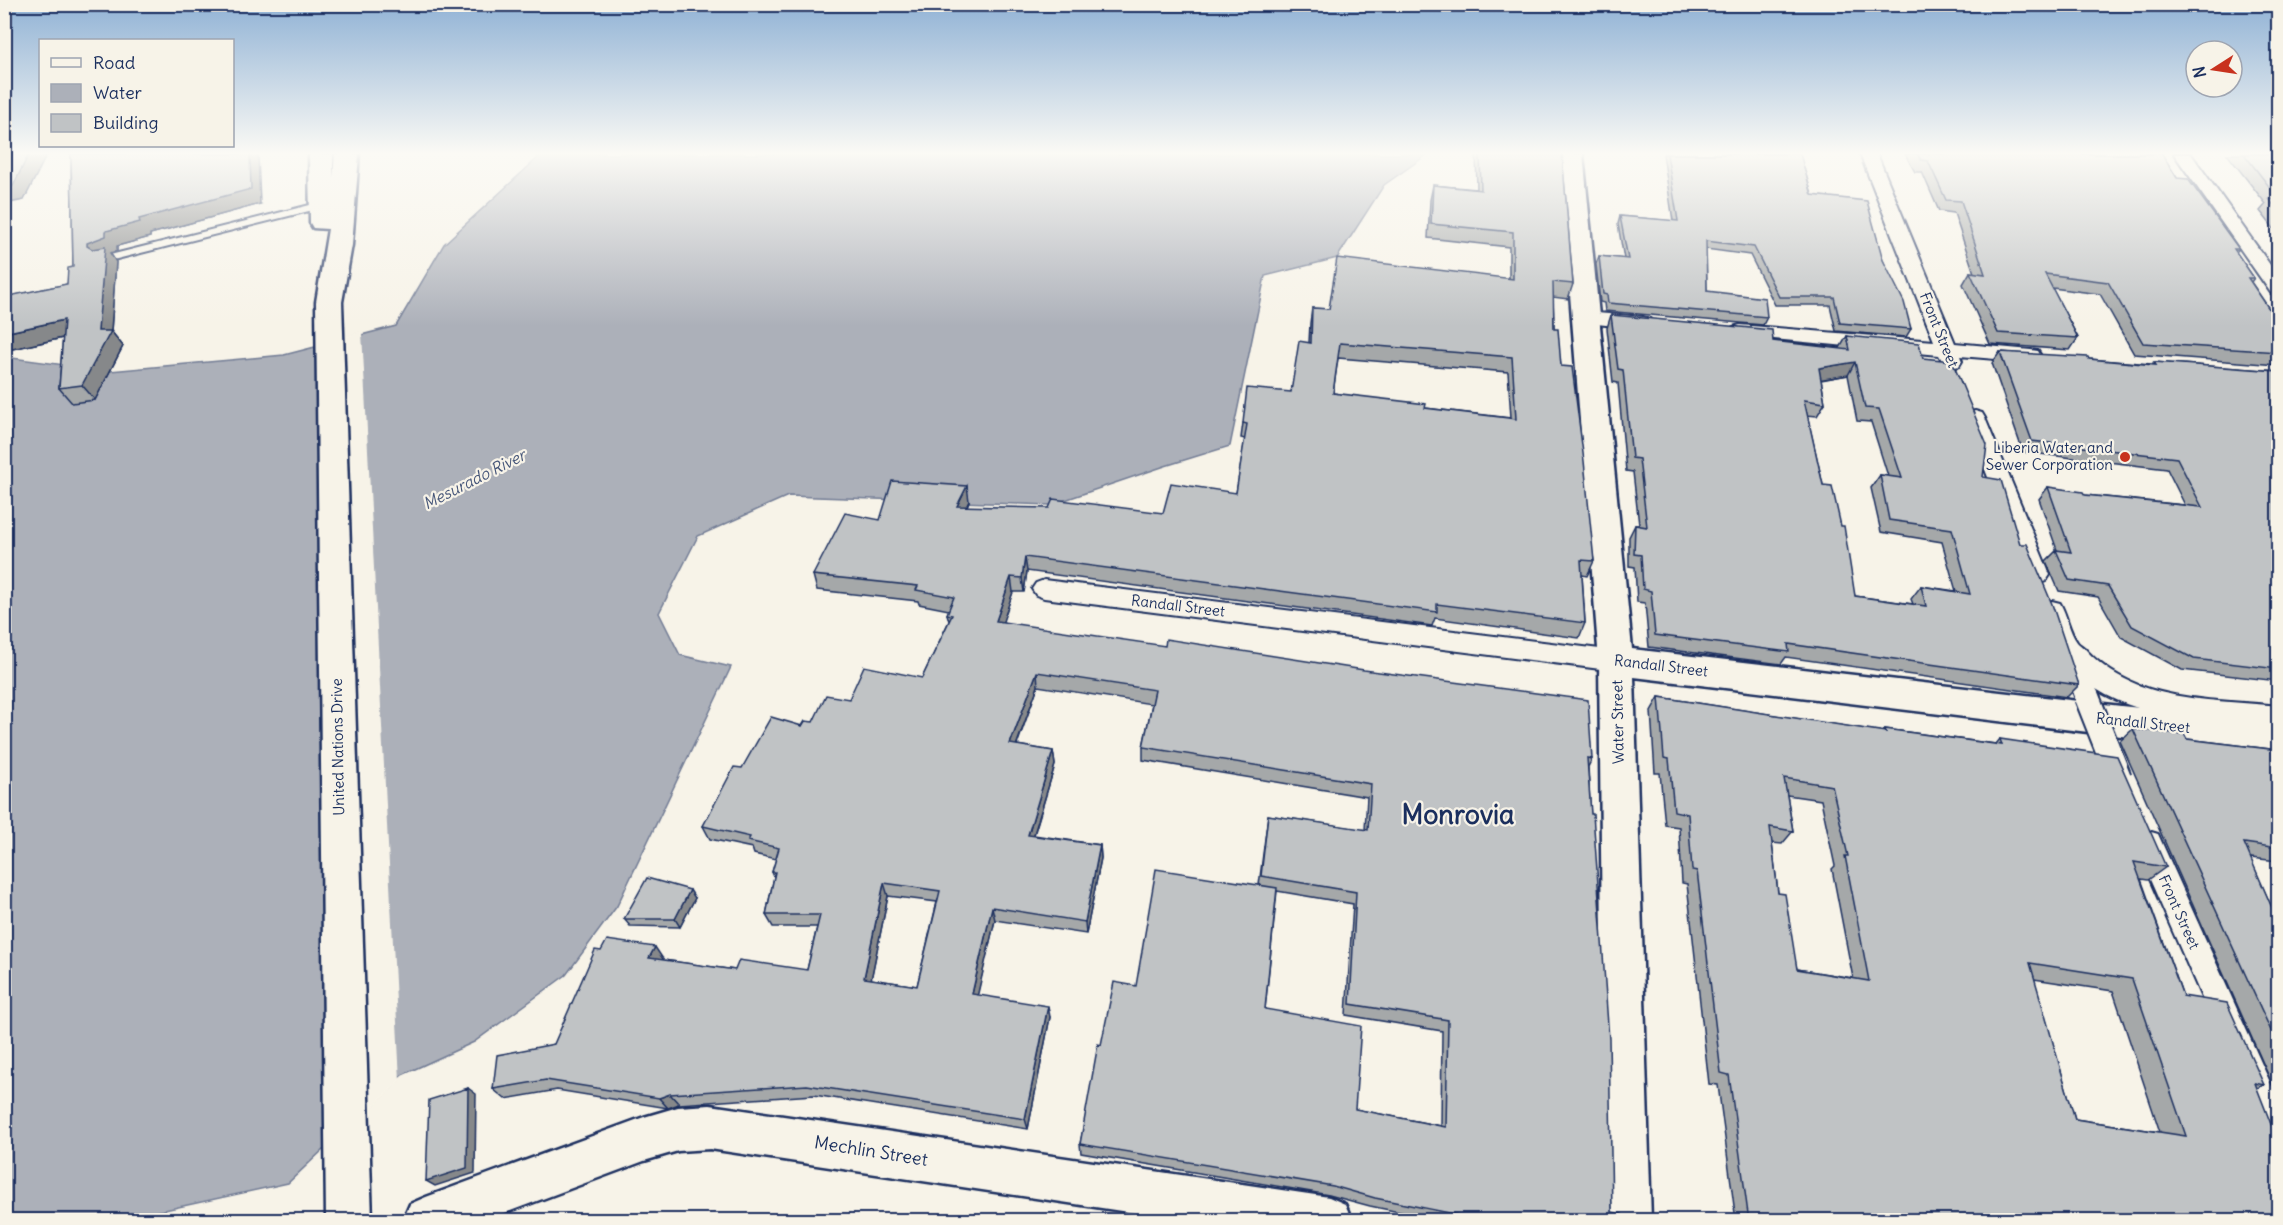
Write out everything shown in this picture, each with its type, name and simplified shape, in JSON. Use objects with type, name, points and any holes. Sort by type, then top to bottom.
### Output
[{"type":"street","name":"United Nations Drive","points":[[322,211],[322,251],[330,287],[349,1221]]},
{"type":"street","name":"United Nations Drive","points":[[330,287],[339,245],[342,211]]},
{"type":"street","name":"Water Street","points":[[1576,211],[1616,661],[1628,1221]]},
{"type":"street","name":"Front Street","points":[[1892,211],[1960,383]]},
{"type":"street","points":[[2223,211],[2278,289]]},
{"type":"street","points":[[1585,318],[1667,325]]},
{"type":"street","points":[[1725,330],[2054,358]]},
{"type":"street","name":"Front Street","points":[[1969,404],[2128,799],[2278,1135]]},
{"type":"street","name":"Randall Street","points":[[1044,589],[1616,661],[2121,721],[2278,737]]},
{"type":"street","points":[[2066,644],[2099,678],[2115,689],[2138,697],[2165,703],[2278,717]]},
{"type":"street","name":"Mechlin Street","points":[[426,1221],[644,1139],[678,1129],[710,1127],[1329,1221]]},
{"type":"lane","points":[[105,259],[297,211]]},
{"type":"water","name":"Mesurado River","points":[[480,211],[1367,211],[1337,258],[1265,276],[1230,446],[1050,505],[788,496],[698,536],[659,613],[680,655],[731,667],[617,906],[566,975],[474,1042],[402,1075],[288,1183],[119,1220],[5,1220],[5,357],[110,371],[284,355],[396,326],[444,244]]},
{"type":"pier","points":[[362,332],[400,1081],[350,1128],[327,1137],[316,344]]},
{"type":"building","points":[[72,211],[168,211],[106,231],[106,236],[87,243],[87,246],[92,249],[105,247],[98,331],[111,331],[82,385],[59,388],[64,320],[4,333],[4,297],[67,284],[68,268],[73,267]]},
{"type":"building","points":[[1432,211],[1567,211],[1573,284],[1553,282],[1554,329],[1558,329],[1561,366],[1572,367],[1584,461],[1594,561],[1581,560],[1585,623],[1437,604],[1437,612],[1025,557],[1022,578],[1011,577],[996,621],[1165,646],[1166,639],[1364,670],[1588,700],[1592,759],[1587,758],[1609,1039],[1612,1212],[1622,1214],[1622,1221],[1489,1221],[1375,1198],[1333,1186],[1080,1144],[1098,1044],[1101,1045],[1114,982],[1136,986],[1156,869],[1277,888],[1265,1009],[1361,1026],[1355,1109],[1446,1127],[1448,1020],[1350,1004],[1356,892],[1261,876],[1268,815],[1368,830],[1371,784],[1143,747],[1155,690],[1037,672],[1010,744],[1053,751],[1028,835],[1100,845],[1085,922],[992,907],[972,994],[1048,1006],[1025,1119],[807,1085],[670,1094],[659,1098],[546,1080],[493,1089],[497,1055],[554,1044],[595,950],[601,951],[607,940],[655,947],[649,958],[735,970],[739,960],[807,970],[820,915],[766,915],[775,872],[772,872],[779,848],[748,841],[750,837],[703,826],[734,767],[742,768],[771,717],[802,726],[805,721],[813,722],[826,695],[849,699],[864,666],[922,678],[952,615],[947,614],[954,597],[916,590],[918,586],[813,575],[845,513],[880,520],[892,481],[967,486],[957,506],[1049,508],[1053,499],[1163,513],[1171,483],[1236,493],[1247,424],[1243,423],[1247,388],[1291,392],[1299,341],[1311,343],[1312,308],[1329,309],[1337,258],[1513,279],[1513,232],[1431,224]],"holes":[[[1340,343],[1512,357],[1516,419],[1425,408],[1426,404],[1333,393]],[[884,883],[940,891],[917,986],[864,978]]]},
{"type":"building","points":[[1676,211],[1870,211],[1883,260],[1904,302],[1911,329],[1840,323],[1834,297],[1779,297],[1754,247],[1706,241],[1707,291],[1765,298],[1767,317],[1608,303],[1607,295],[1603,294],[1599,256],[1628,259],[1620,216],[1678,221]]},
{"type":"building","points":[[1964,211],[2211,211],[2239,249],[2234,249],[2254,278],[2248,278],[2278,322],[2278,352],[2143,343],[2108,282],[2045,274],[2078,338],[1998,333],[1970,272],[1985,274]]},
{"type":"building","points":[[1611,315],[1772,330],[1773,341],[1850,350],[1847,336],[1919,343],[1923,358],[1952,361],[1987,445],[1983,477],[2001,480],[2020,544],[2027,544],[2052,604],[2079,685],[1788,644],[1789,652],[1655,635],[1651,591],[1643,589],[1641,555],[1634,554],[1635,525],[1647,527],[1639,459],[1632,458],[1623,370],[1618,369]],"holes":[[[1855,362],[1865,408],[1879,409],[1902,478],[1880,475],[1889,520],[1952,529],[1970,594],[1921,586],[1926,606],[1855,596],[1844,526],[1841,526],[1832,486],[1823,485],[1804,400],[1825,403],[1819,368]]]},
{"type":"building","points":[[2000,352],[2088,357],[2089,359],[2156,365],[2154,362],[2278,371],[2278,669],[2194,659],[2132,626],[2108,586],[2069,580],[2056,550],[2071,552],[2048,487],[2083,492],[2085,495],[2202,507],[2177,458],[2032,441]]},
{"type":"building","points":[[1659,697],[1886,732],[1885,729],[2002,745],[2000,739],[2117,756],[2166,867],[2134,862],[2183,996],[2227,1003],[2264,1085],[2255,1083],[2278,1142],[2278,1221],[1749,1221],[1729,1075],[1721,1073],[1697,871],[1692,870],[1688,814],[1674,811],[1669,759],[1664,758]],"holes":[[[1784,778],[1832,786],[1848,856],[1845,856],[1869,981],[1797,969],[1785,894],[1778,893],[1770,827],[1793,831]],[[2030,963],[2132,979],[2186,1136],[2075,1119]]]},
{"type":"building","points":[[2133,729],[2184,734],[2187,739],[2278,750],[2278,848],[2244,843],[2278,918],[2278,1046]]},
{"type":"building","points":[[647,878],[690,890],[675,919],[624,919]]},
{"type":"building","points":[[468,1088],[467,1168],[426,1181],[429,1100]]},
{"type":"building","points":[[154,1213],[159,1221],[145,1221]]},
{"type":"building","points":[[648,1215],[682,1221],[633,1221]]},
{"type":"place","name":"Liberia Water and Sewer Corporation","points":[[2125,457]]},
{"type":"district","name":"Monrovia","points":[[1458,815]]}]
